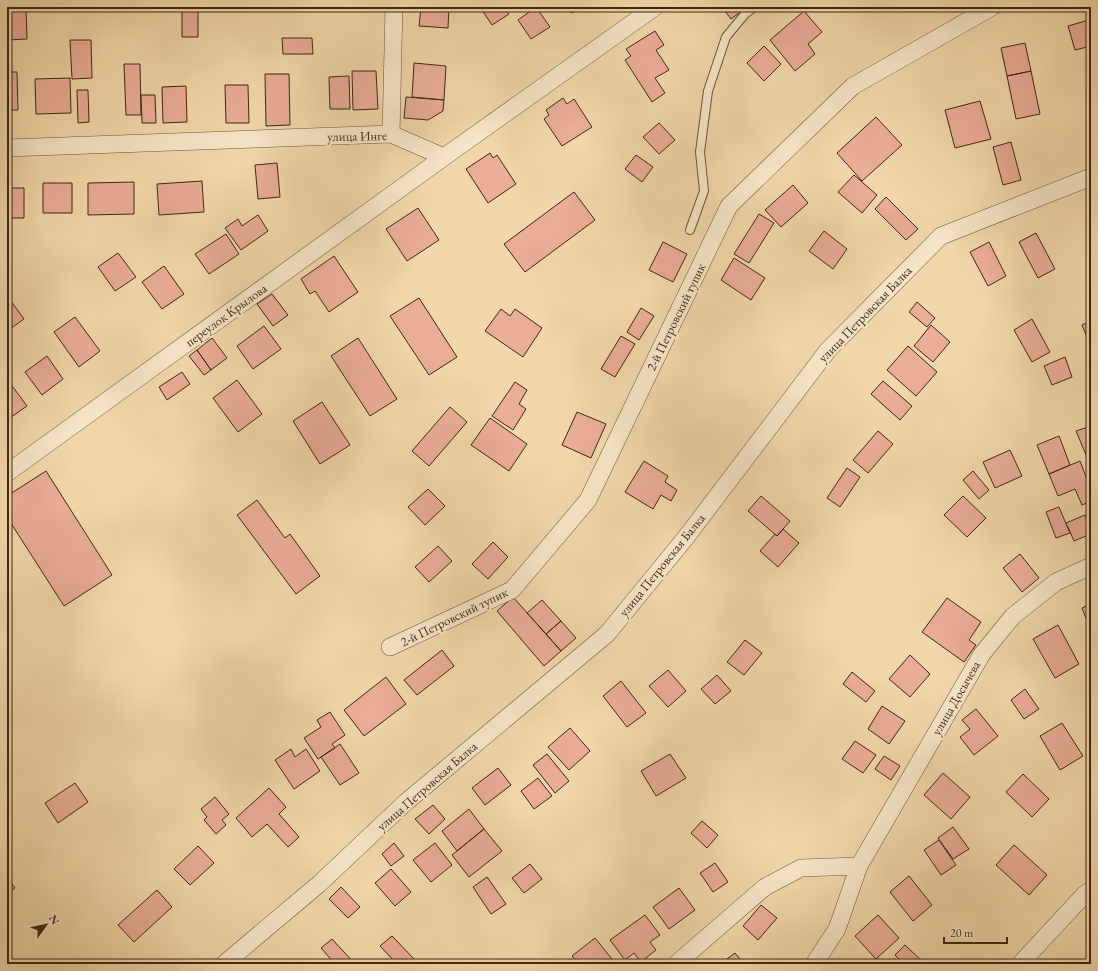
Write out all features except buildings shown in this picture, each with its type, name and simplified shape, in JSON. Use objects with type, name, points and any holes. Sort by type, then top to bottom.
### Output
[{"type":"street","points":[[391,134],[394,7]]},
{"type":"street","points":[[444,157],[655,7]]},
{"type":"street","name":"2-й Петровский тупик","points":[[390,647],[512,590],[588,500],[729,206],[853,86],[992,7]]},
{"type":"street","name":"улица Инге","points":[[7,148],[391,134],[444,157]]},
{"type":"street","name":"переулок Крылова","points":[[7,473],[444,157]]},
{"type":"street","name":"улица Петровская Балка","points":[[224,964],[319,884],[406,802],[607,634],[687,536],[828,350],[941,236],[1091,177]]},
{"type":"street","name":"улица Досычева","points":[[814,964],[837,929],[859,866],[982,654],[1013,616],[1056,582],[1091,566]]},
{"type":"street","points":[[676,964],[765,887],[781,878],[801,868],[859,866]]},
{"type":"street","points":[[1020,964],[1084,895],[1091,890]]},
{"type":"lane","points":[[690,230],[704,191],[700,152],[708,91],[726,37],[745,14],[754,7]]}]
